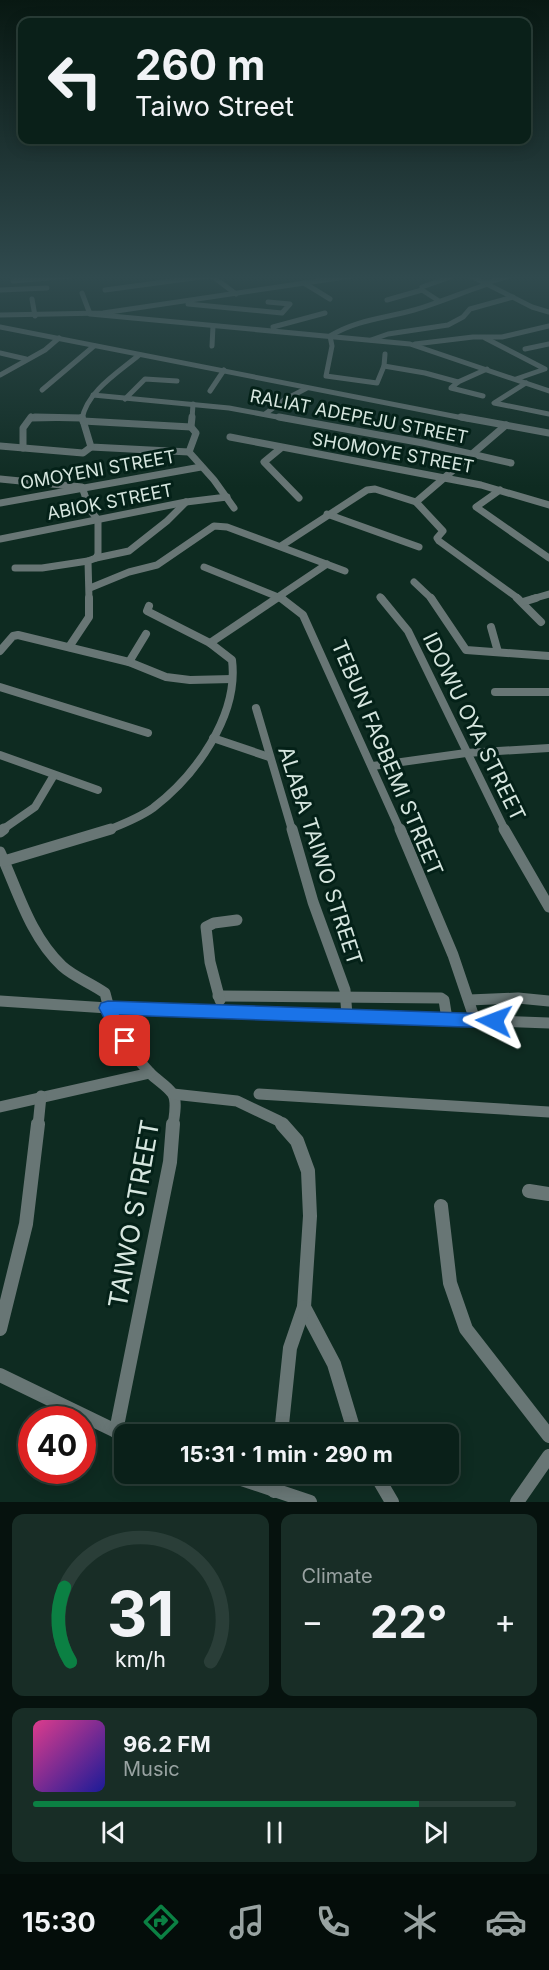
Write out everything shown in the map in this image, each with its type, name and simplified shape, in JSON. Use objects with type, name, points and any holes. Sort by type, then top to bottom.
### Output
[{"type":"street","points":[[0,375],[50,346]]},
{"type":"street","points":[[42,390],[94,346]]},
{"type":"street","points":[[95,346],[148,353],[307,387],[549,433]]},
{"type":"street","points":[[332,346],[326,376],[377,383],[384,366],[385,354]]},
{"type":"street","points":[[416,346],[549,391]]},
{"type":"street","points":[[499,346],[545,369],[516,379]]},
{"type":"street","points":[[525,349],[539,346]]},
{"type":"street","points":[[128,351],[139,355],[166,358]]},
{"type":"street","points":[[0,353],[26,359]]},
{"type":"street","points":[[91,447],[82,420],[93,395],[139,355]]},
{"type":"street","points":[[384,366],[425,373],[458,382]]},
{"type":"street","points":[[483,396],[451,388],[458,382],[487,369]]},
{"type":"street","points":[[210,391],[224,370]]},
{"type":"street","points":[[125,399],[145,379],[177,381]]},
{"type":"street","points":[[526,383],[494,403],[549,414]]},
{"type":"street","points":[[266,414],[307,387]]},
{"type":"street","name":"RALIAT ADEPEJU STREET","points":[[93,395],[193,404],[266,414],[472,453],[511,463]]},
{"type":"street","points":[[189,452],[196,434],[191,427],[193,404]]},
{"type":"street","points":[[24,448],[23,428],[31,417],[191,427]]},
{"type":"street","points":[[416,502],[508,425]]},
{"type":"street","name":"SHOMOYE STREET","points":[[230,437],[500,490],[549,505]]},
{"type":"street","points":[[0,446],[83,453],[91,447],[189,452],[227,496],[234,508]]},
{"type":"street","points":[[281,448],[264,462],[298,498]]},
{"type":"street","name":"OMOYENI STREET","points":[[0,503],[201,467]]},
{"type":"street","points":[[0,479],[82,487],[90,510],[98,519],[96,558]]},
{"type":"street","points":[[20,488],[24,481]]},
{"type":"street","points":[[281,546],[327,514],[370,489],[416,502],[443,531],[444,533],[438,537],[439,541],[524,602],[541,622]]},
{"type":"street","points":[[500,490],[476,507],[549,558]]},
{"type":"street","points":[[10,501],[15,495]]},
{"type":"street","name":"ABIOK STREET","points":[[0,539],[227,496]]},
{"type":"street","points":[[15,568],[49,568],[129,551],[167,521],[186,502]]},
{"type":"street","points":[[327,514],[419,547]]},
{"type":"street","points":[[90,588],[129,572],[157,565],[214,526],[227,527],[345,571]]},
{"type":"street","points":[[69,647],[89,617],[88,561]]},
{"type":"street","points":[[210,643],[327,564]]},
{"type":"street","name":"TEBUN FAGBEMI STREET","points":[[204,567],[279,596],[298,609],[310,627],[373,766],[453,955],[475,1020]]},
{"type":"street","points":[[414,582],[432,599],[466,650],[549,656]]},
{"type":"street","points":[[524,602],[549,594]]},
{"type":"street","name":"IDOWU OYA STREET","points":[[380,597],[408,631],[501,824],[549,907]]},
{"type":"street","points":[[2,856],[101,834],[150,812],[186,779],[213,738],[227,706],[234,672],[230,657],[210,643],[147,611],[149,606]]},
{"type":"street","points":[[491,627],[498,652]]},
{"type":"street","points":[[129,662],[146,634]]},
{"type":"street","points":[[0,651],[15,635],[129,662],[166,677],[190,680],[232,679]]},
{"type":"street","points":[[0,687],[148,734]]},
{"type":"street","points":[[495,692],[549,692]]},
{"type":"street","name":"ALABA TAIWO STREET","points":[[256,708],[313,902],[346,996],[347,1015]]},
{"type":"street","points":[[213,738],[269,757]]},
{"type":"street","points":[[373,766],[466,753],[549,748]]},
{"type":"street","points":[[0,755],[98,790]]},
{"type":"street","points":[[0,832],[35,807],[54,775]]},
{"type":"street","name":"TAIWO STREET","points":[[2,856],[28,921],[42,944],[63,968],[105,993],[108,1008],[125,1041],[150,1073],[173,1094],[175,1103],[171,1162],[122,1424]]},
{"type":"street","points":[[223,1010],[218,996],[206,927],[214,923],[237,920]]},
{"type":"street","points":[[218,996],[441,998],[444,1000],[447,1019]]},
{"type":"street","points":[[469,1000],[518,998],[549,1001]]},
{"type":"street","points":[[0,1001],[108,1008],[223,1010],[549,1023]]},
{"type":"street","points":[[0,1107],[150,1073]]},
{"type":"street","points":[[173,1094],[237,1101],[279,1121],[297,1142],[308,1171],[310,1216],[304,1306],[290,1348],[282,1424]]},
{"type":"street","points":[[259,1094],[549,1112]]},
{"type":"street","points":[[0,1329],[26,1224],[41,1096]]},
{"type":"street","points":[[529,1191],[549,1194]]},
{"type":"street","points":[[441,1206],[450,1283],[466,1329],[549,1436]]},
{"type":"street","points":[[304,1306],[334,1364],[352,1424]]},
{"type":"street","points":[[0,1375],[114,1430]]},
{"type":"street","points":[[517,1502],[549,1456]]},
{"type":"street","points":[[255,1484],[310,1502]]},
{"type":"street","points":[[274,1491],[275,1484]]},
{"type":"street","points":[[381,1484],[392,1502]]},
{"type":"route","points":[[125,1041],[108,1008],[223,1010],[494,1021]]}]
